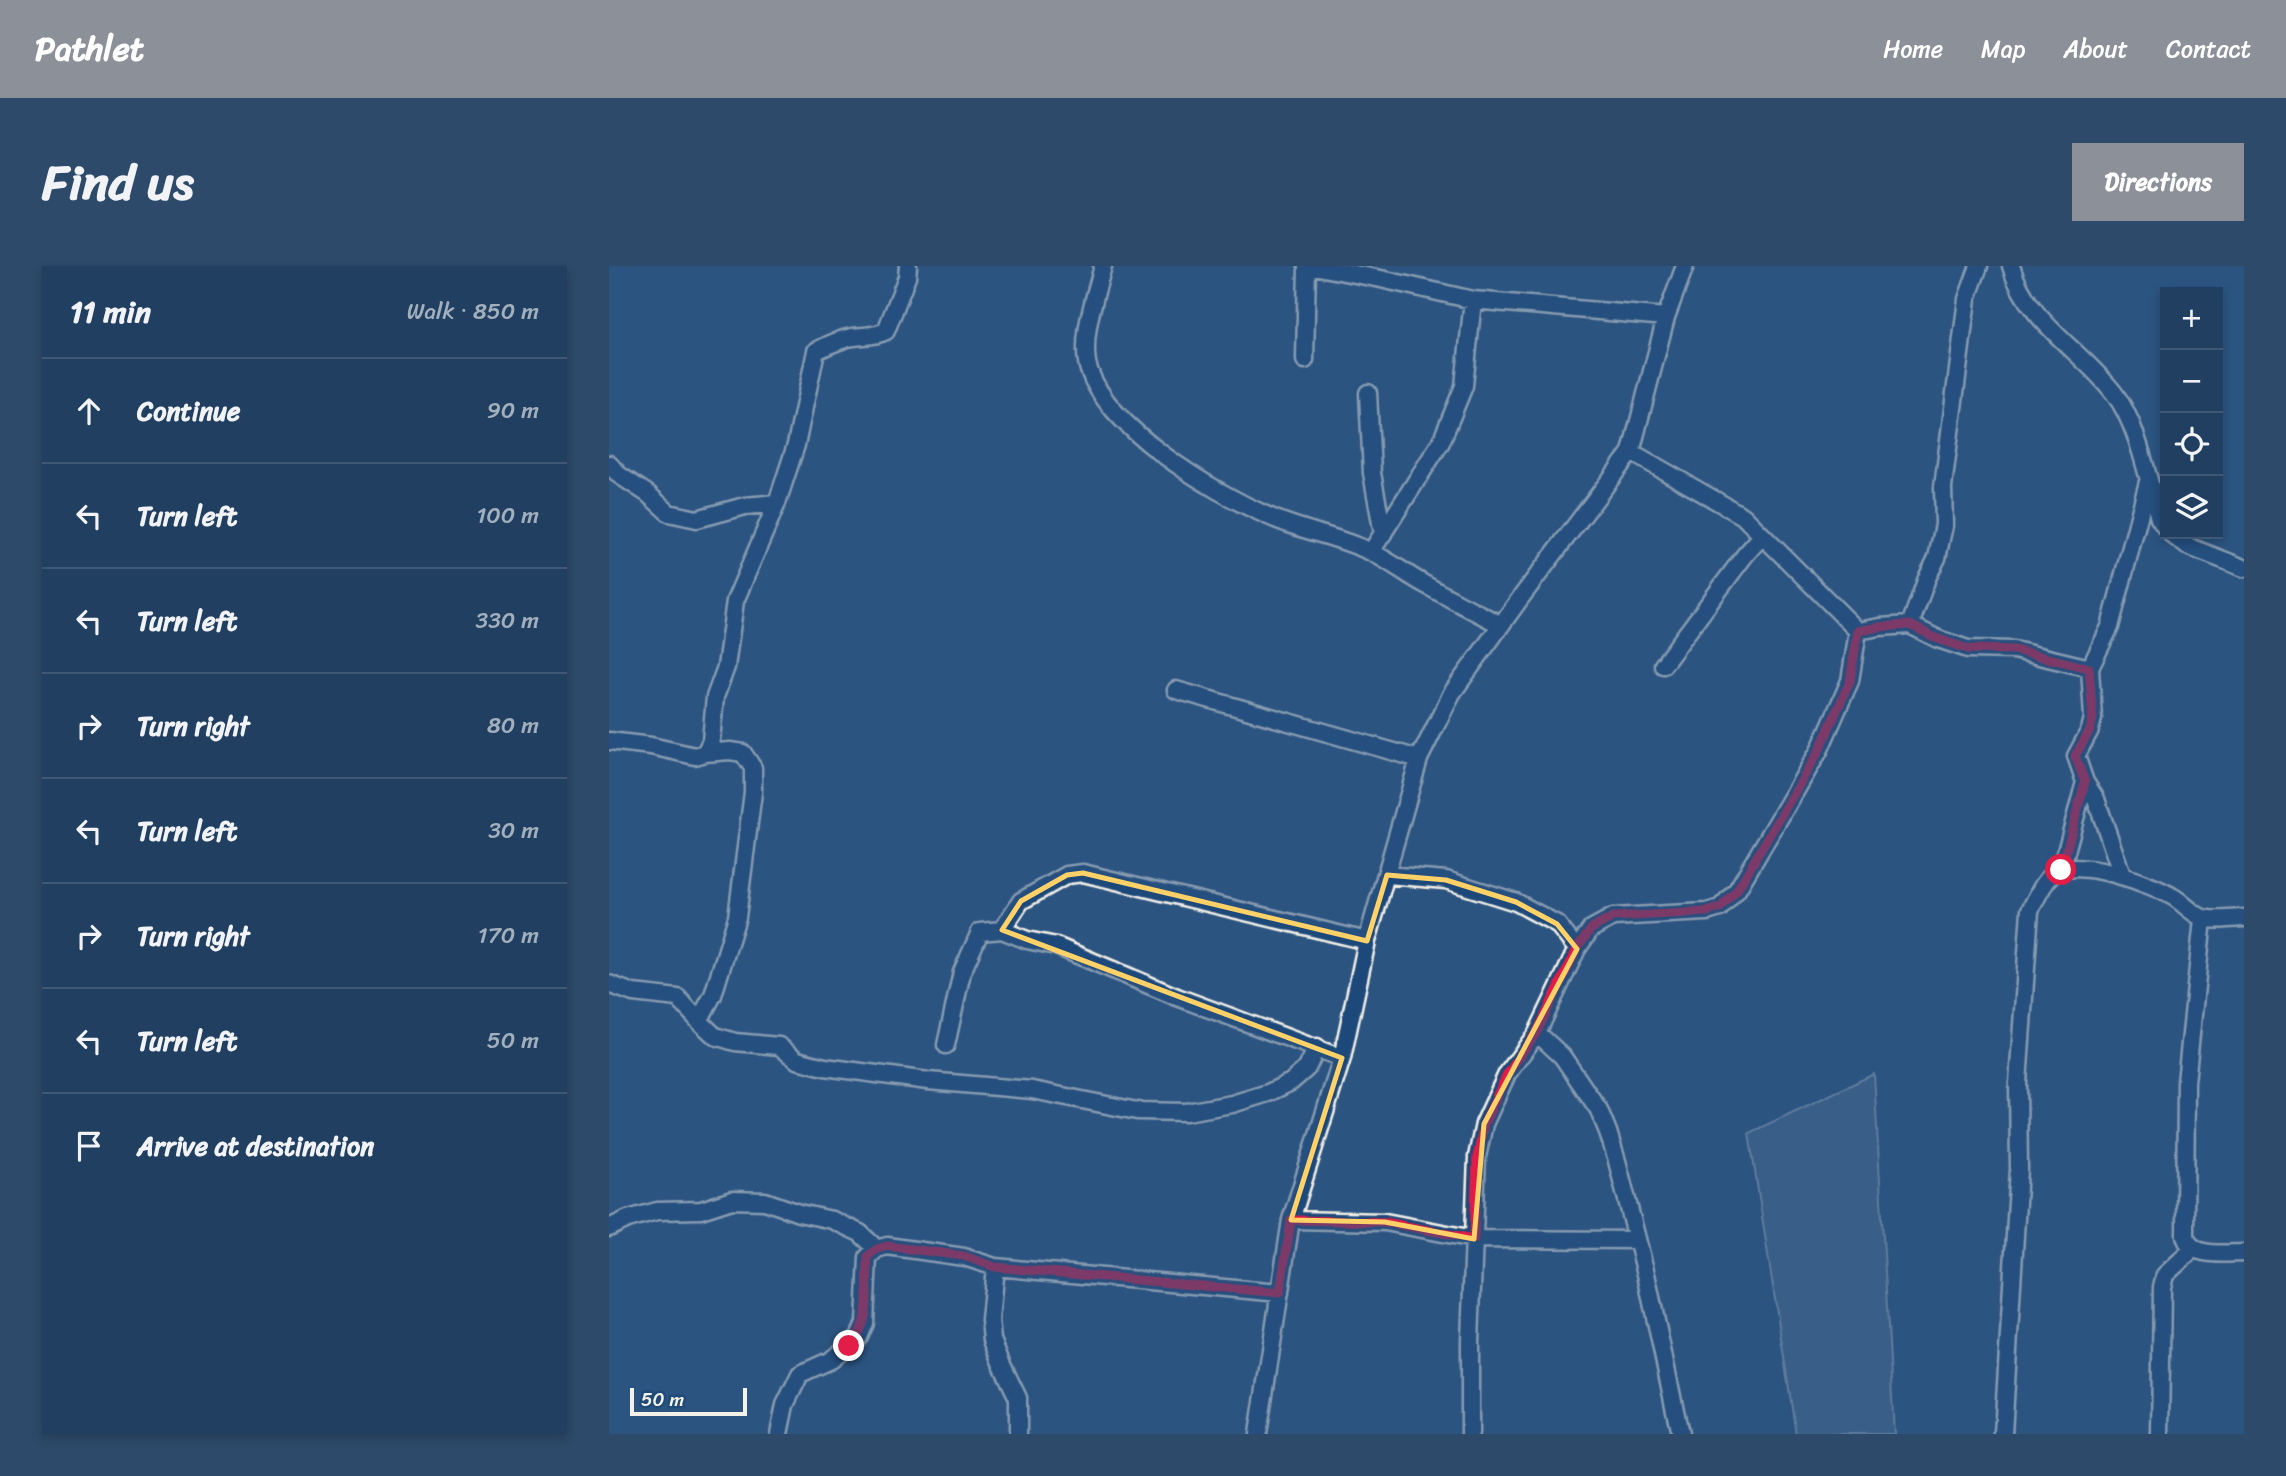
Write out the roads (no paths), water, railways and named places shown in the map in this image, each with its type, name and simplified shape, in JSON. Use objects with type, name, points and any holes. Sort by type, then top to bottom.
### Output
[{"type":"street","points":[[705,753],[711,741],[715,697],[726,667],[735,601],[777,503],[796,445],[816,351],[831,343],[854,337],[874,337],[886,331],[907,277],[908,266]]},
{"type":"street","points":[[1103,266],[1089,317],[1088,368],[1096,385],[1114,410],[1139,435],[1200,480],[1267,516],[1371,552],[1501,625]]},
{"type":"street","points":[[1305,360],[1307,266]]},
{"type":"street","points":[[1313,266],[1383,272],[1473,300],[1666,317]]},
{"type":"street","points":[[1258,1434],[1291,1220],[1342,1058],[1367,942],[1419,758],[1452,693],[1631,452],[1666,317],[1685,266]]},
{"type":"street","points":[[1910,625],[1937,558],[1944,525],[1943,487],[1967,299],[1979,266]]},
{"type":"street","points":[[2011,266],[2017,284],[2039,319],[2115,394],[2133,431],[2160,520]]},
{"type":"street","points":[[1371,552],[1441,442],[1464,386],[1473,300]]},
{"type":"street","points":[[1368,393],[1372,473],[1383,534]]},
{"type":"street","points":[[1631,452],[1743,516],[1858,631]]},
{"type":"street","points":[[609,464],[619,475],[648,494],[669,513],[697,519],[745,506],[777,503]]},
{"type":"street","points":[[2122,875],[2096,799],[2085,782],[2075,756],[2090,730],[2093,718],[2089,668],[2111,627],[2148,482]]},
{"type":"street","points":[[1663,665],[1762,536]]},
{"type":"street","points":[[2178,539],[2187,546],[2244,568]]},
{"type":"street","points":[[1858,631],[1910,625],[1938,639],[1968,649],[2014,650],[2089,668]]},
{"type":"street","points":[[1469,1434],[1477,1157],[1484,1124],[1507,1074],[1537,1032],[1577,949],[1591,929],[1613,917],[1707,912],[1720,908],[1737,890],[1819,751],[1850,681],[1858,631]]},
{"type":"street","points":[[1176,690],[1419,758]]},
{"type":"street","points":[[609,741],[651,746],[682,755],[743,752],[753,768],[753,792],[737,916],[713,995],[699,1021]]},
{"type":"street","points":[[2061,870],[2085,782]]},
{"type":"street","points":[[2003,1434],[2019,1169],[2018,1083],[2030,910],[2053,874],[2071,869],[2122,875],[2175,898],[2203,919],[2244,918]]},
{"type":"street","points":[[1002,930],[1021,901],[1067,875],[1083,873],[1367,942]]},
{"type":"street","points":[[1387,875],[1446,880],[1516,902],[1557,924],[1577,949]]},
{"type":"street","points":[[2203,919],[2186,1082],[2185,1235],[2187,1243],[2193,1249],[2244,1254]]},
{"type":"street","points":[[946,1045],[962,972],[980,932],[1002,930],[1027,940],[1056,946],[1177,997],[1342,1058]]},
{"type":"street","points":[[609,984],[633,993],[678,998],[715,1036],[735,1042],[779,1046],[797,1060],[825,1067],[928,1081],[1032,1090],[1137,1111],[1186,1112],[1232,1104],[1268,1093],[1291,1082],[1307,1068],[1317,1047]]},
{"type":"street","points":[[1537,1032],[1562,1056],[1599,1110],[1617,1161],[1637,1240],[1680,1434]]},
{"type":"street","points":[[609,1228],[628,1219],[657,1211],[701,1210],[732,1200],[765,1201],[799,1213],[832,1220],[860,1233],[877,1249]]},
{"type":"street","points":[[1291,1220],[1385,1222],[1474,1239],[1637,1240]]},
{"type":"street","points":[[779,1434],[786,1405],[800,1374],[831,1360],[859,1337],[865,1323],[868,1256],[887,1246],[964,1256],[995,1267],[1280,1293]]},
{"type":"street","points":[[2160,1434],[2162,1287],[2165,1275],[2193,1249]]},
{"type":"street","points":[[995,1267],[992,1340],[1019,1398],[1018,1434]]}]
